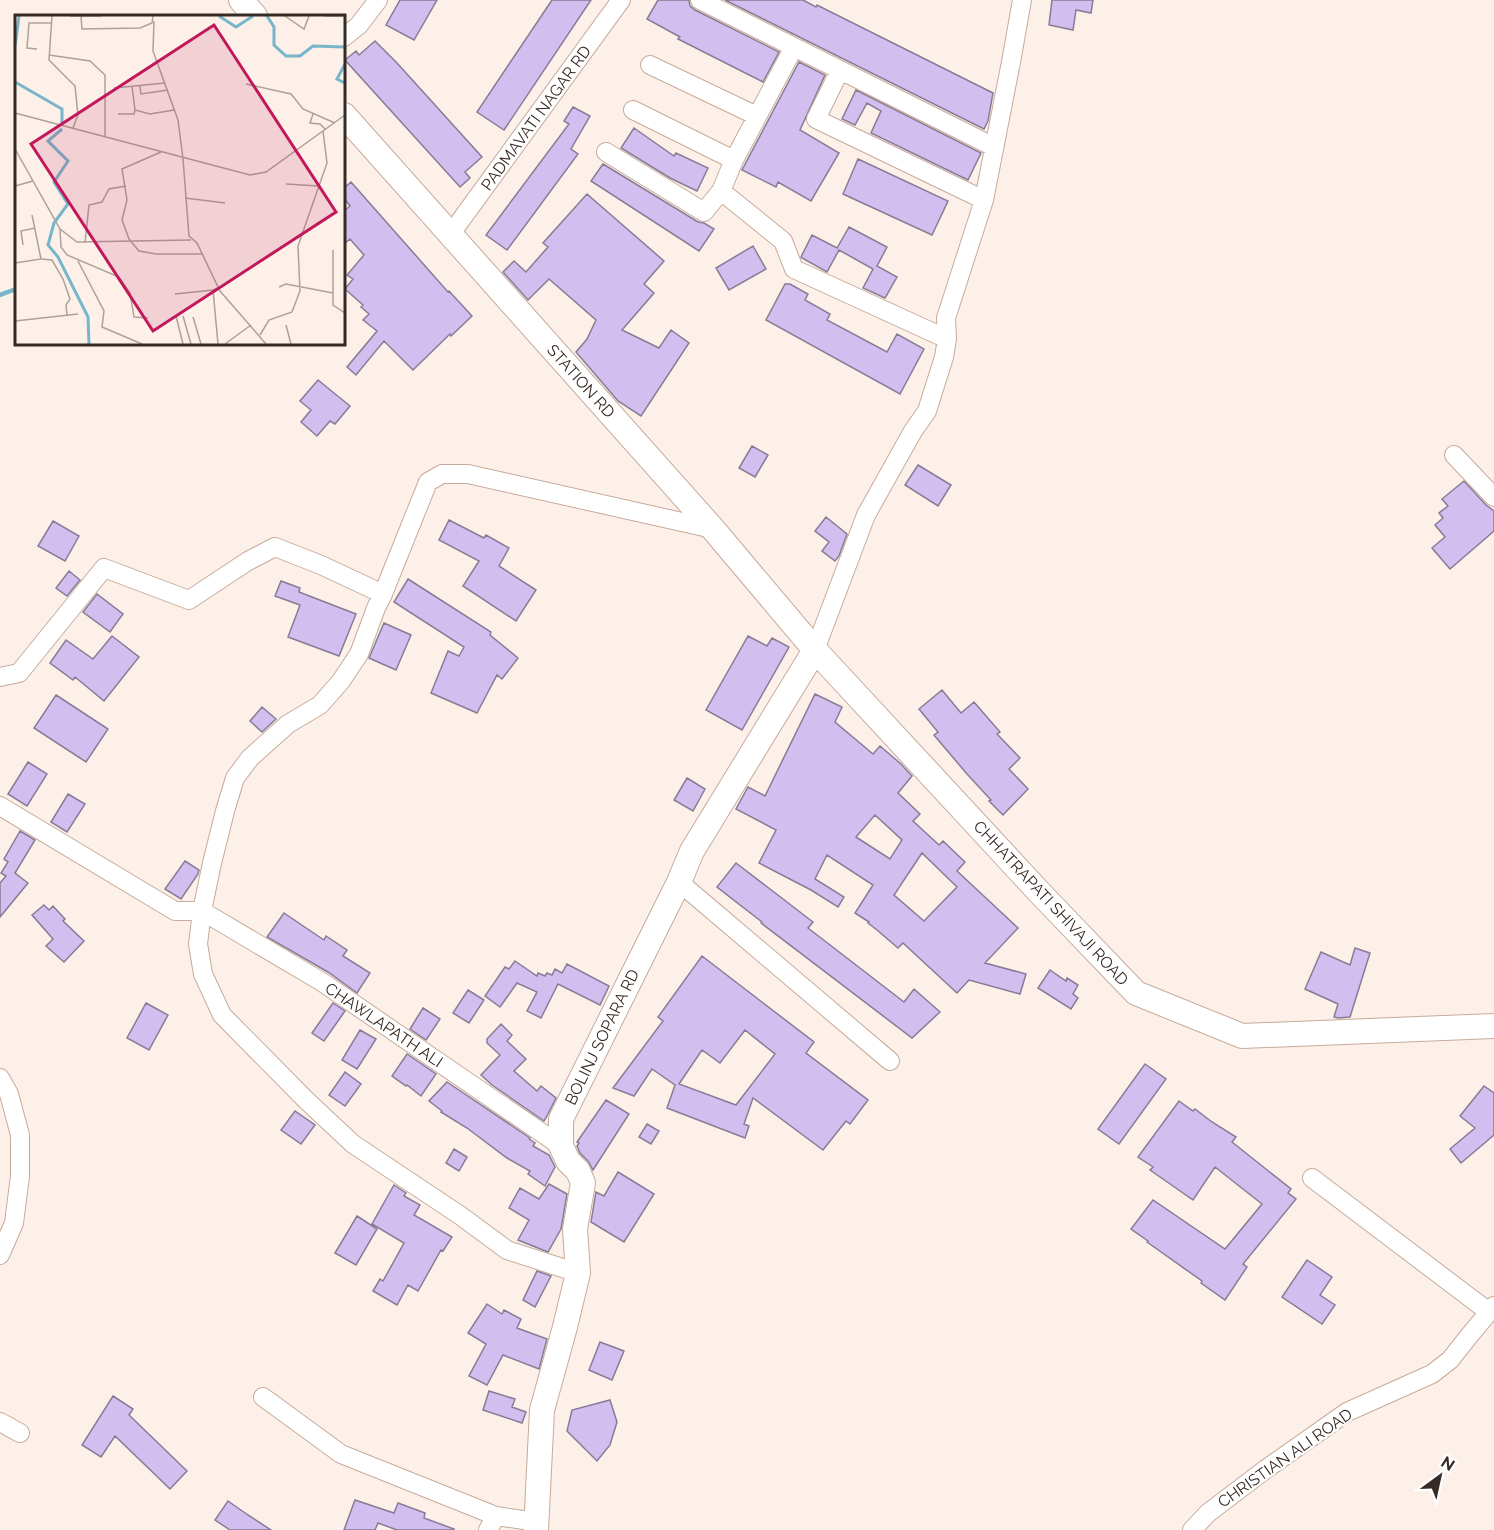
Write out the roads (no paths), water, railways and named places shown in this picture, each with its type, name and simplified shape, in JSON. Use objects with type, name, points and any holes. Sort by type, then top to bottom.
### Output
[{"type":"main road","points":[[241,0],[254,15]]},
{"type":"main road","name":"STATION RD","points":[[345,116],[713,529],[815,650]]},
{"type":"main road","name":"BOLINJ SOPARA RD","points":[[561,1146],[561,1119],[693,851],[815,650]]},
{"type":"main road","name":"CHHATRAPATI SHIVAJI ROAD","points":[[815,650],[1136,993],[1242,1036],[1494,1026]]},
{"type":"main road","points":[[537,1526],[542,1410],[578,1273],[575,1229],[583,1183],[578,1171],[568,1161],[561,1146]]},
{"type":"street","points":[[345,36],[359,25],[378,0]]},
{"type":"street","name":"PADMAVATI NAGAR RD","points":[[450,235],[621,0]]},
{"type":"street","points":[[700,0],[994,147]]},
{"type":"street","points":[[815,650],[866,515],[913,431],[927,411],[944,357],[947,339],[946,318],[984,200],[1022,0]]},
{"type":"street","points":[[606,152],[704,212],[721,191],[734,160],[794,47]]},
{"type":"street","points":[[650,65],[757,116]]},
{"type":"street","points":[[840,70],[816,119],[984,200]]},
{"type":"street","points":[[633,110],[734,160]]},
{"type":"street","points":[[721,191],[783,241],[794,269],[947,339]]},
{"type":"street","points":[[1454,455],[1494,497]]},
{"type":"street","points":[[578,1273],[507,1250],[461,1216],[353,1144],[306,1100],[222,1015],[203,975],[198,944],[202,911],[222,822],[236,778],[250,758],[288,724],[320,705],[341,681],[359,654],[428,482],[442,474],[468,474],[713,529]]},
{"type":"street","points":[[0,676],[19,673],[104,568],[189,600],[248,561],[275,547],[321,565],[383,594]]},
{"type":"street","points":[[0,806],[175,911],[202,911]]},
{"type":"street","points":[[679,882],[890,1061]]},
{"type":"street","name":"CHAWLAPATH ALI","points":[[202,911],[322,982],[561,1146]]},
{"type":"street","points":[[0,1078],[9,1094],[20,1135],[20,1166],[14,1223],[0,1254]]},
{"type":"street","points":[[1312,1178],[1491,1309]]},
{"type":"street","name":"CHRISTIAN ALI ROAD","points":[[1192,1530],[1208,1513],[1347,1412],[1432,1374],[1450,1360],[1491,1309]]},
{"type":"street","points":[[263,1397],[341,1454],[492,1523],[537,1526]]},
{"type":"street","points":[[0,1422],[20,1432]]},
{"type":"waterway","points":[[0,295],[15,289]]}]
